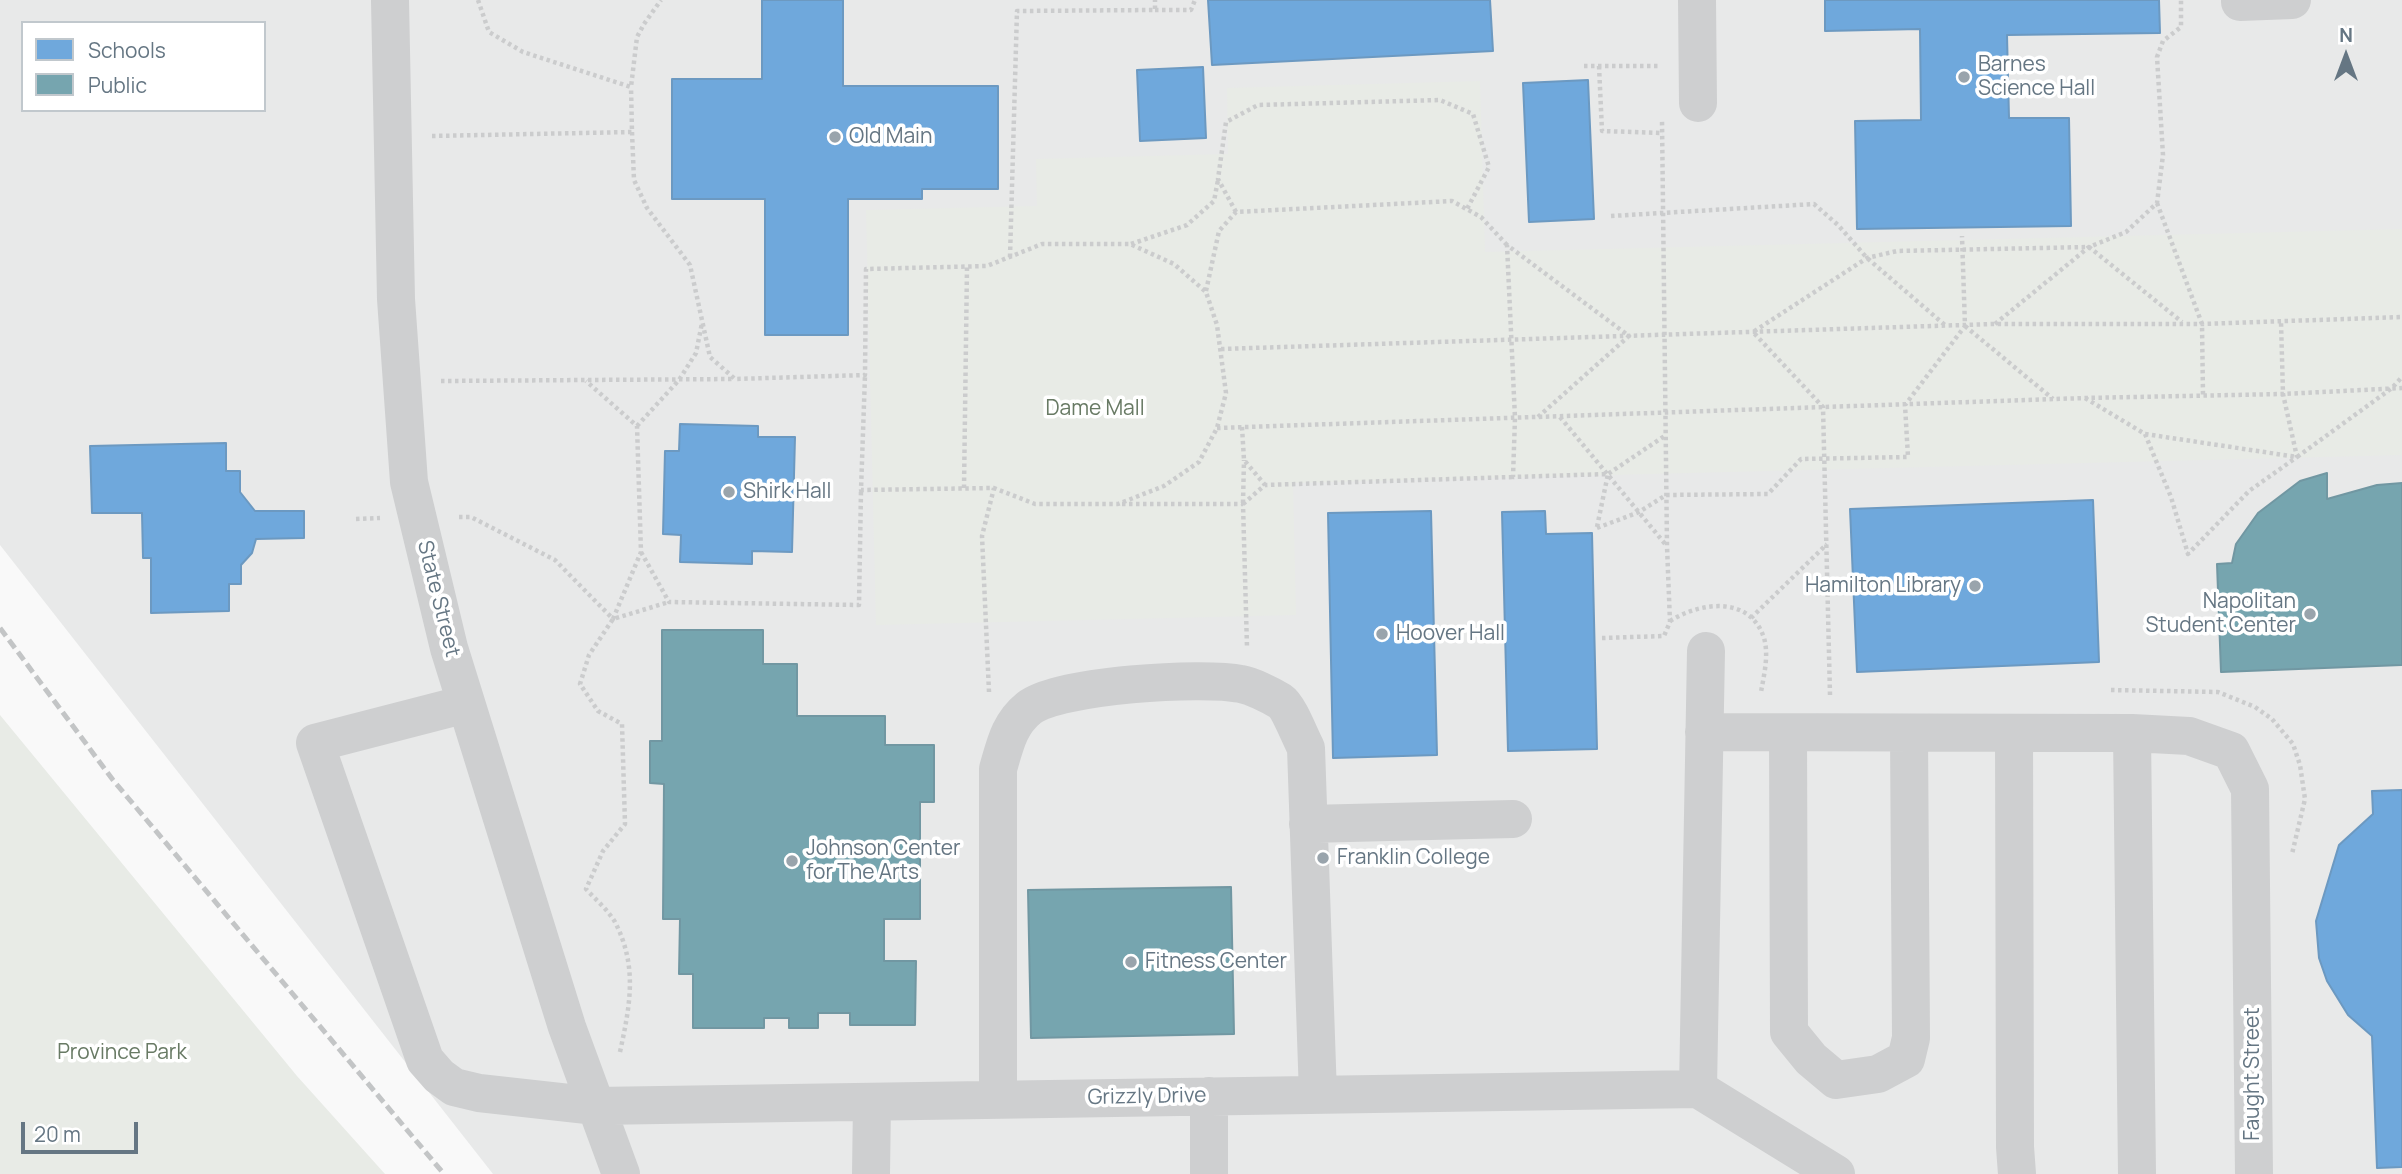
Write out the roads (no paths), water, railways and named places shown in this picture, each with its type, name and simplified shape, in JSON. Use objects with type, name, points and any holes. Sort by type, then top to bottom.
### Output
[{"type":"street","name":"State Street","points":[[390,0],[396,299],[409,482],[449,648],[466,704],[566,1027],[621,1174]]},
{"type":"street","points":[[1697,0],[1698,103]]},
{"type":"street","points":[[2240,0],[2292,0]]},
{"type":"street","points":[[1706,651],[1698,1089],[1836,1174]]},
{"type":"street","points":[[998,1100],[998,769],[1012,724],[1031,706],[1069,694],[1177,680],[1241,684],[1283,702],[1306,748],[1318,1095]]},
{"type":"street","name":"Grizzly Drive","points":[[466,704],[315,743],[425,1060],[439,1076],[454,1087],[479,1093],[596,1106],[1698,1089]]},
{"type":"street","name":"Faught Street","points":[[1704,732],[2132,733],[2189,736],[2231,751],[2250,789],[2254,1174]]},
{"type":"street","points":[[1788,733],[1789,1032],[1811,1059],[1836,1080],[1878,1074],[1906,1059],[1911,1038],[1909,733]]},
{"type":"street","points":[[2014,733],[2017,1174]]},
{"type":"street","points":[[2132,733],[2137,1174]]},
{"type":"street","points":[[1308,824],[1513,819]]},
{"type":"street","points":[[1209,1097],[1209,1174]]},
{"type":"street","points":[[871,1174],[872,1102]]},
{"type":"railway","points":[[0,628],[113,780],[444,1174]]},
{"type":"place","name":"Barnes Science Hall","points":[[1964,77]]},
{"type":"place","name":"Old Main","points":[[835,137]]},
{"type":"place","name":"Shirk Hall","points":[[729,492]]},
{"type":"place","name":"Hamilton Library","points":[[1975,586]]},
{"type":"place","name":"Napolitan Student Center","points":[[2310,614]]},
{"type":"place","name":"Hoover Hall","points":[[1382,634]]},
{"type":"place","name":"Franklin College","points":[[1323,858]]},
{"type":"place","name":"Johnson Center for The Arts","points":[[792,861]]},
{"type":"place","name":"Fitness Center","points":[[1131,962]]},
{"type":"park label","name":"Dame Mall","points":[[1095,409]]},
{"type":"park label","name":"Province Park","points":[[122,1053]]}]
